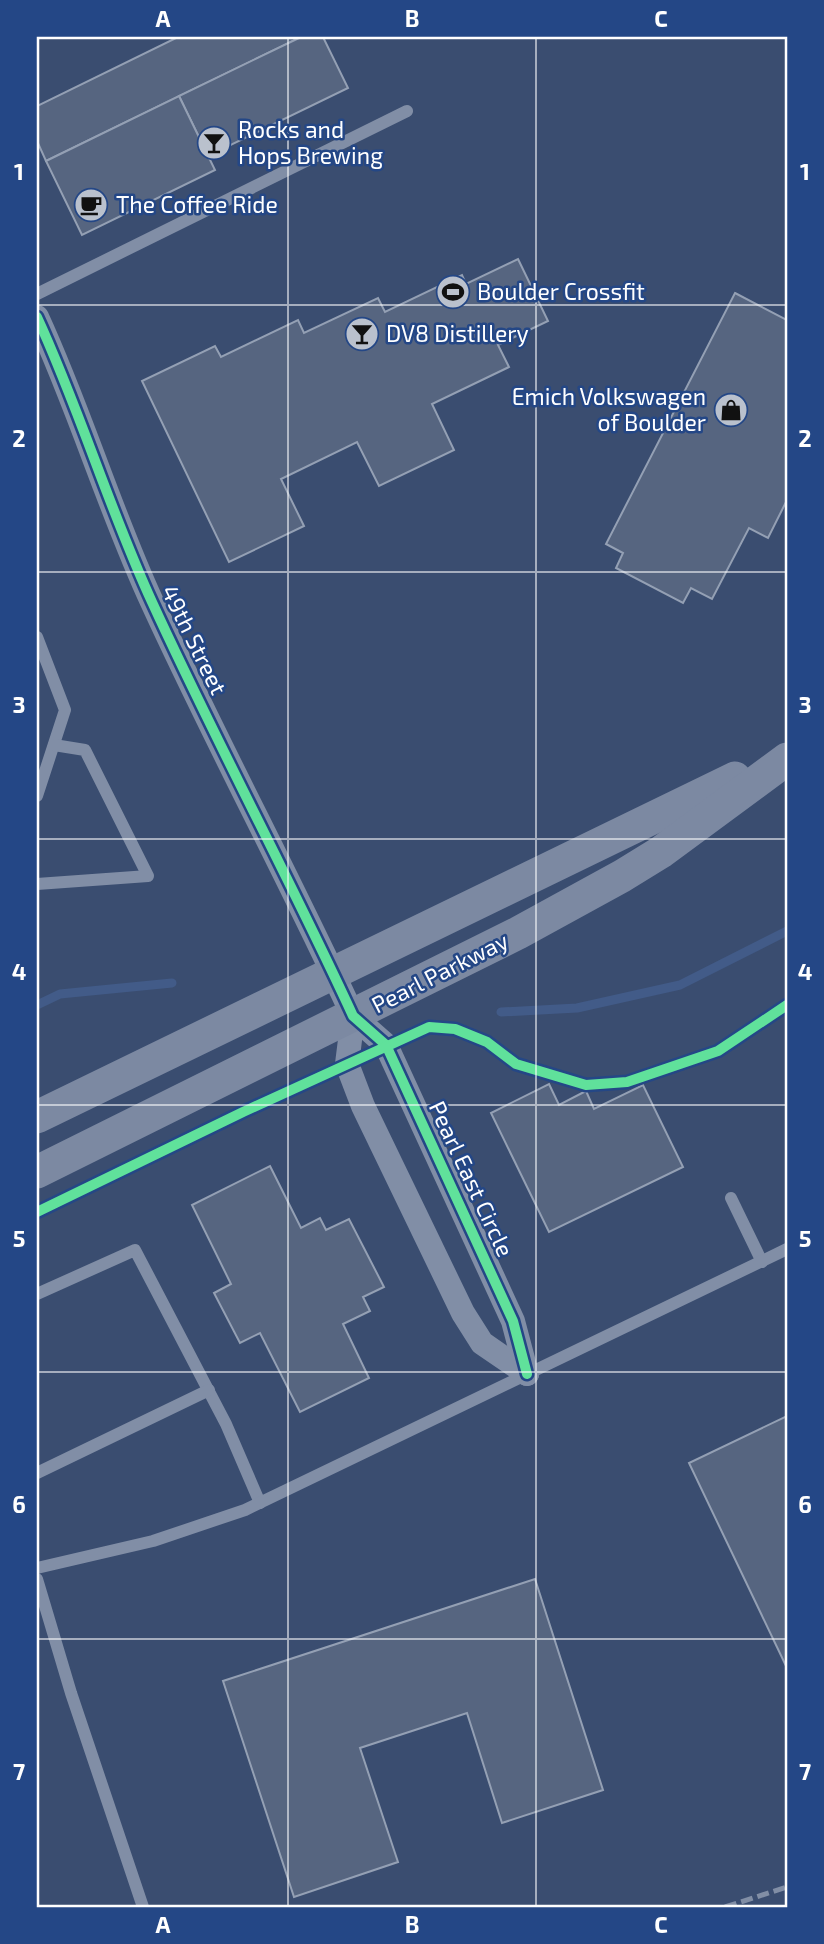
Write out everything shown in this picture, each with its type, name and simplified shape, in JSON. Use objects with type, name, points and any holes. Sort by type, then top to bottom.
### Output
[{"type":"main road","name":"Pearl Parkway","points":[[37,1117],[787,752]]},
{"type":"main road","name":"Pearl Parkway","points":[[37,1172],[470,959],[622,876],[661,852],[787,759]]},
{"type":"street","name":"49th Street","points":[[37,317],[44,354],[152,603],[353,1017]]},
{"type":"street","points":[[353,1017],[347,1064],[363,1106],[463,1312],[482,1343],[527,1374]]},
{"type":"street","name":"Pearl East Circle","points":[[353,1017],[386,1045],[513,1321],[527,1374]]},
{"type":"lane","points":[[37,294],[407,111]]},
{"type":"lane","points":[[37,637],[65,710],[37,796]]},
{"type":"lane","points":[[37,884],[148,876],[85,750],[54,745]]},
{"type":"lane","points":[[731,1198],[762,1262]]},
{"type":"lane","points":[[37,1568],[153,1541],[260,1503],[787,1249]]},
{"type":"lane","points":[[37,1294],[135,1250],[226,1423],[260,1503]]},
{"type":"lane","points":[[37,1473],[209,1390]]},
{"type":"lane","points":[[37,1580],[71,1693],[143,1907]]},
{"type":"building","points":[[178,37],[301,37],[46,161],[37,141],[37,106]]},
{"type":"building","points":[[301,37],[323,37],[348,88],[208,156],[179,96]]},
{"type":"building","points":[[179,96],[215,170],[82,235],[46,161]]},
{"type":"building","points":[[518,259],[548,321],[498,345],[509,367],[432,404],[454,450],[379,486],[357,442],[281,479],[304,526],[229,562],[142,381],[215,346],[221,357],[298,320],[304,333],[378,298],[385,312],[462,275],[466,284]]},
{"type":"building","name":"Emich Volkswagen of Boulder","points":[[735,293],[787,320],[787,500],[768,538],[749,528],[712,599],[691,588],[683,603],[616,568],[623,553],[606,544]]},
{"type":"building","points":[[549,1084],[559,1105],[586,1091],[594,1109],[643,1085],[683,1167],[549,1232],[491,1113]]},
{"type":"building","points":[[270,1166],[301,1228],[320,1218],[326,1230],[349,1219],[384,1287],[363,1297],[370,1311],[343,1324],[369,1378],[300,1412],[260,1333],[240,1343],[214,1293],[231,1284],[192,1205]]},
{"type":"building","points":[[787,1416],[787,1668],[689,1463]]},
{"type":"building","points":[[535,1579],[603,1790],[502,1823],[467,1713],[360,1748],[398,1862],[294,1897],[223,1681]]},
{"type":"waterway","points":[[501,1012],[577,1008],[680,985],[787,931]]},
{"type":"waterway","points":[[37,1005],[60,994],[172,983]]},
{"type":"railway","points":[[725,1907],[787,1887]]},
{"type":"cycle path","points":[[37,317],[152,602],[353,1016],[386,1045],[513,1321],[527,1374]]},
{"type":"cycle path","points":[[37,1212],[243,1112],[429,1027],[455,1029],[487,1042],[516,1064],[586,1085],[627,1082],[718,1051],[787,1005]]},
{"type":"place","name":"Rocks and Hops Brewing","points":[[214,143]]},
{"type":"place","name":"The Coffee Ride","points":[[91,205]]},
{"type":"place","name":"Boulder Crossfit","points":[[453,292]]},
{"type":"place","name":"DV8 Distillery","points":[[362,334]]},
{"type":"place","name":"Emich Volkswagen of Boulder","points":[[731,410]]}]
